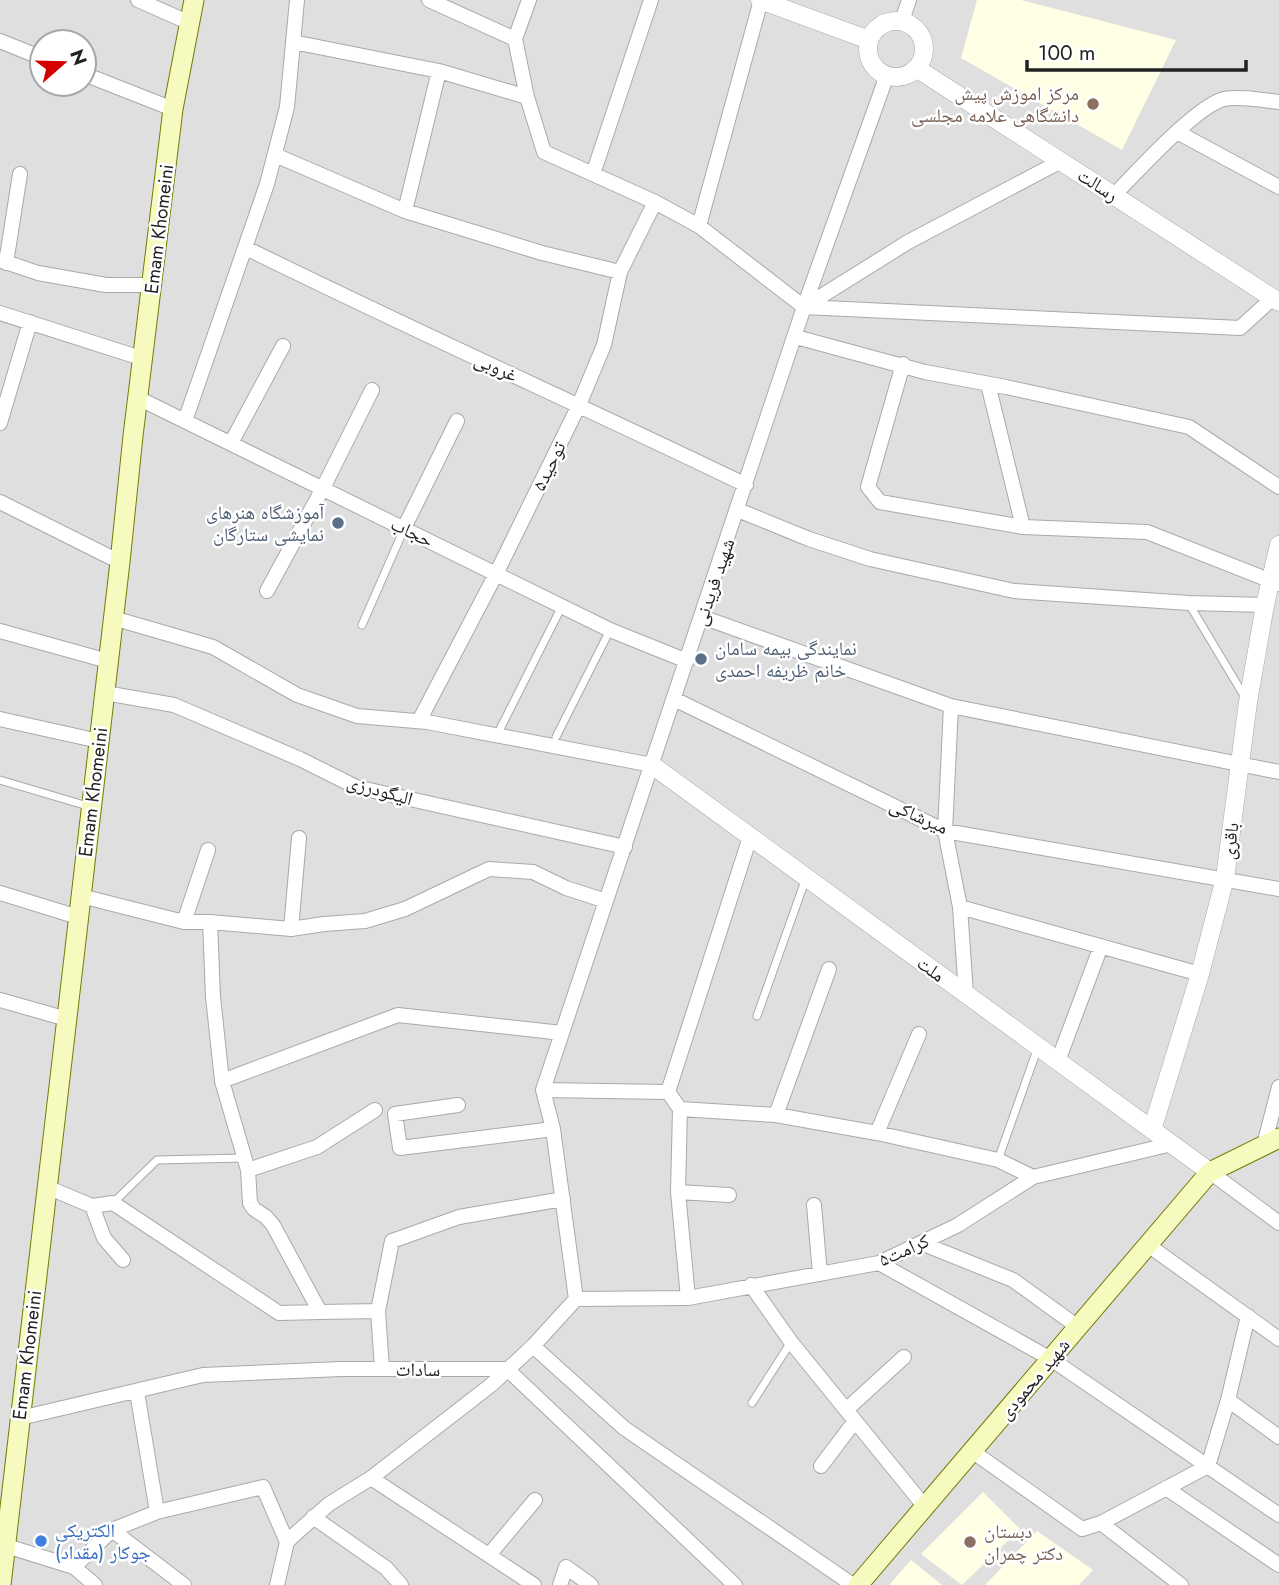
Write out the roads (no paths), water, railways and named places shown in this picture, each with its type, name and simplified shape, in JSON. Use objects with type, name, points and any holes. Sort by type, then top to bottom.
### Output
[{"type":"main road","name":"Emam Khomeini","points":[[1,1585],[2,1544],[20,1418],[173,109],[194,0]]},
{"type":"main road","points":[[1210,1172],[1271,1142]]},
{"type":"main road","name":"شهید محمودی","points":[[855,1585],[925,1507],[1210,1172]]},
{"type":"street","points":[[138,0],[190,23]]},
{"type":"street","points":[[185,421],[246,248],[275,155],[287,107],[297,0]]},
{"type":"street","points":[[429,0],[515,39]]},
{"type":"street","points":[[529,0],[515,39],[527,97],[544,152],[655,202],[699,226],[804,307],[1240,328],[1276,300]]},
{"type":"street","points":[[593,174],[650,0]]},
{"type":"street","points":[[699,226],[760,0],[781,4],[869,40]]},
{"type":"street","points":[[902,21],[909,0]]},
{"type":"street","points":[[902,21],[918,32],[924,50],[916,68],[903,76],[887,75],[880,71],[869,57],[869,40],[878,27],[886,22],[902,21]]},
{"type":"street","points":[[0,41],[28,52]]},
{"type":"street","points":[[293,42],[439,71],[527,97]]},
{"type":"street","name":"رسالت","points":[[916,68],[1276,300]]},
{"type":"street","points":[[405,211],[439,71]]},
{"type":"street","name":"شهید فریدنی","points":[[543,1090],[804,307],[887,75]]},
{"type":"street","points":[[98,80],[173,109]]},
{"type":"street","points":[[1114,195],[1177,132],[1210,106],[1225,99],[1279,102]]},
{"type":"street","points":[[1177,132],[1279,187]]},
{"type":"street","points":[[275,155],[405,211],[542,253],[620,272]]},
{"type":"street","points":[[804,307],[908,242],[1061,161]]},
{"type":"street","points":[[20,174],[3,261],[38,273],[106,285],[153,285]]},
{"type":"street","name":"توحید۵","points":[[419,721],[497,572],[579,405],[604,345],[620,272],[655,202]]},
{"type":"street","name":"غروبی","points":[[246,248],[405,326],[746,485]]},
{"type":"street","points":[[0,313],[144,359]]},
{"type":"street","points":[[0,423],[30,322]]},
{"type":"street","points":[[796,337],[925,372],[1189,427],[1279,487]]},
{"type":"street","points":[[231,443],[283,346]]},
{"type":"street","points":[[902,364],[868,487],[880,502],[1023,527],[1147,532],[1275,583]]},
{"type":"street","points":[[988,384],[1023,527]]},
{"type":"street","points":[[267,592],[372,390]]},
{"type":"street","name":"حجاب","points":[[138,398],[497,572],[610,630],[687,662]]},
{"type":"street","points":[[404,528],[457,421]]},
{"type":"street","points":[[0,502],[120,562]]},
{"type":"street","points":[[738,510],[808,539],[870,559],[1014,591],[1189,603],[1265,605]]},
{"type":"street","name":"باقری","points":[[1152,1130],[1200,974],[1225,878],[1248,702],[1265,605],[1275,583],[1279,545]]},
{"type":"street","points":[[702,617],[951,706],[1279,772]]},
{"type":"street","points":[[113,618],[213,647],[297,695],[357,716],[419,721],[652,765]]},
{"type":"street","points":[[0,631],[108,661]]},
{"type":"street","name":"الیگودرزی","points":[[105,693],[174,705],[300,759],[356,787],[625,847]]},
{"type":"street","name":"میرشاکی","points":[[674,699],[946,831],[1279,889]]},
{"type":"street","points":[[951,706],[946,831],[961,907],[966,994]]},
{"type":"street","points":[[0,719],[99,741]]},
{"type":"street","name":"ملت","points":[[652,765],[1210,1172]]},
{"type":"street","points":[[667,1092],[750,837]]},
{"type":"street","points":[[291,929],[299,838]]},
{"type":"street","points":[[184,922],[208,850]]},
{"type":"street","points":[[81,896],[184,922],[291,929],[375,918],[405,909],[489,869],[533,872],[566,888],[606,901]]},
{"type":"street","points":[[0,892],[78,917]]},
{"type":"street","points":[[961,907],[1200,974]]},
{"type":"street","points":[[210,922],[213,997],[222,1081],[246,1164],[250,1203],[273,1225],[320,1312]]},
{"type":"street","points":[[1058,1061],[1101,946]]},
{"type":"street","points":[[776,1115],[829,969]]},
{"type":"street","points":[[0,1000],[66,1019]]},
{"type":"street","points":[[222,1081],[398,1015],[562,1033]]},
{"type":"street","points":[[877,1133],[919,1034]]},
{"type":"street","points":[[1271,1142],[1279,1087]]},
{"type":"street","points":[[277,1585],[287,1542],[313,1517],[371,1478],[491,1385],[533,1346],[576,1298],[553,1129],[543,1090],[667,1092]]},
{"type":"street","points":[[667,1092],[680,1110],[678,1192],[688,1298]]},
{"type":"street","points":[[458,1105],[395,1114],[400,1148],[553,1129]]},
{"type":"street","points":[[680,1110],[776,1115],[877,1133],[998,1160],[1033,1177]]},
{"type":"street","points":[[246,1164],[317,1147],[375,1111]]},
{"type":"street","name":"کرامت۵","points":[[576,1298],[688,1298],[879,1263],[958,1225],[1033,1177],[1172,1144]]},
{"type":"street","points":[[1210,1172],[1279,1223]]},
{"type":"street","points":[[47,1187],[92,1206],[113,1203],[279,1313],[378,1311]]},
{"type":"street","points":[[678,1192],[729,1195]]},
{"type":"street","points":[[382,1369],[378,1311],[393,1241],[459,1217],[563,1199]]},
{"type":"street","points":[[814,1205],[820,1274]]},
{"type":"street","points":[[92,1206],[104,1238],[123,1260]]},
{"type":"street","points":[[921,1243],[1013,1280],[1078,1327]]},
{"type":"street","points":[[1148,1245],[1279,1339]]},
{"type":"street","points":[[879,1263],[1051,1359],[1279,1515]]},
{"type":"street","points":[[751,1285],[791,1342],[925,1507]]},
{"type":"street","points":[[972,1451],[1082,1530],[1101,1523],[1209,1466],[1248,1316]]},
{"type":"street","points":[[533,1346],[624,1428],[855,1585]]},
{"type":"street","points":[[821,1466],[850,1416],[904,1357]]},
{"type":"street","name":"سادات","points":[[20,1418],[203,1375],[382,1369],[507,1369]]},
{"type":"street","points":[[507,1369],[735,1585]]},
{"type":"street","points":[[136,1392],[156,1512]]},
{"type":"street","points":[[1228,1400],[1279,1437]]},
{"type":"street","points":[[371,1478],[534,1585]]},
{"type":"street","points":[[74,1567],[112,1530],[156,1512],[263,1488],[287,1542]]},
{"type":"street","points":[[1166,1488],[1279,1565]]},
{"type":"street","points":[[489,1555],[535,1500]]},
{"type":"street","points":[[313,1517],[386,1568],[401,1585]]},
{"type":"street","points":[[1101,1523],[1181,1585]]},
{"type":"street","points":[[112,1530],[184,1585]]},
{"type":"street","points":[[2,1544],[74,1567],[96,1585]]},
{"type":"street","points":[[560,1585],[566,1567],[591,1585]]},
{"type":"lane","points":[[362,625],[404,528]]},
{"type":"lane","points":[[1189,603],[1248,702]]},
{"type":"lane","points":[[497,736],[562,605]]},
{"type":"lane","points":[[556,737],[610,630]]},
{"type":"lane","points":[[0,780],[91,808]]},
{"type":"lane","points":[[757,1016],[806,877]]},
{"type":"lane","points":[[998,1160],[1038,1047]]},
{"type":"lane","points":[[113,1203],[157,1160],[246,1164]]},
{"type":"lane","points":[[752,1403],[791,1342]]},
{"type":"place","name":"مرکز اموزش پیش دانشگاهی علامه مجلسی","points":[[1093,104]]},
{"type":"place","name":"آموزشگاه هنرهای نمایشی ستارگان","points":[[338,523]]},
{"type":"place","name":"نمایندگی بیمه سامان خانم ظریفه احمدی","points":[[701,659]]},
{"type":"place","name":"الکتریکی جوکار (مقداد)","points":[[41,1541]]},
{"type":"place","name":"دبستان دکتر چمران","points":[[970,1542]]}]
